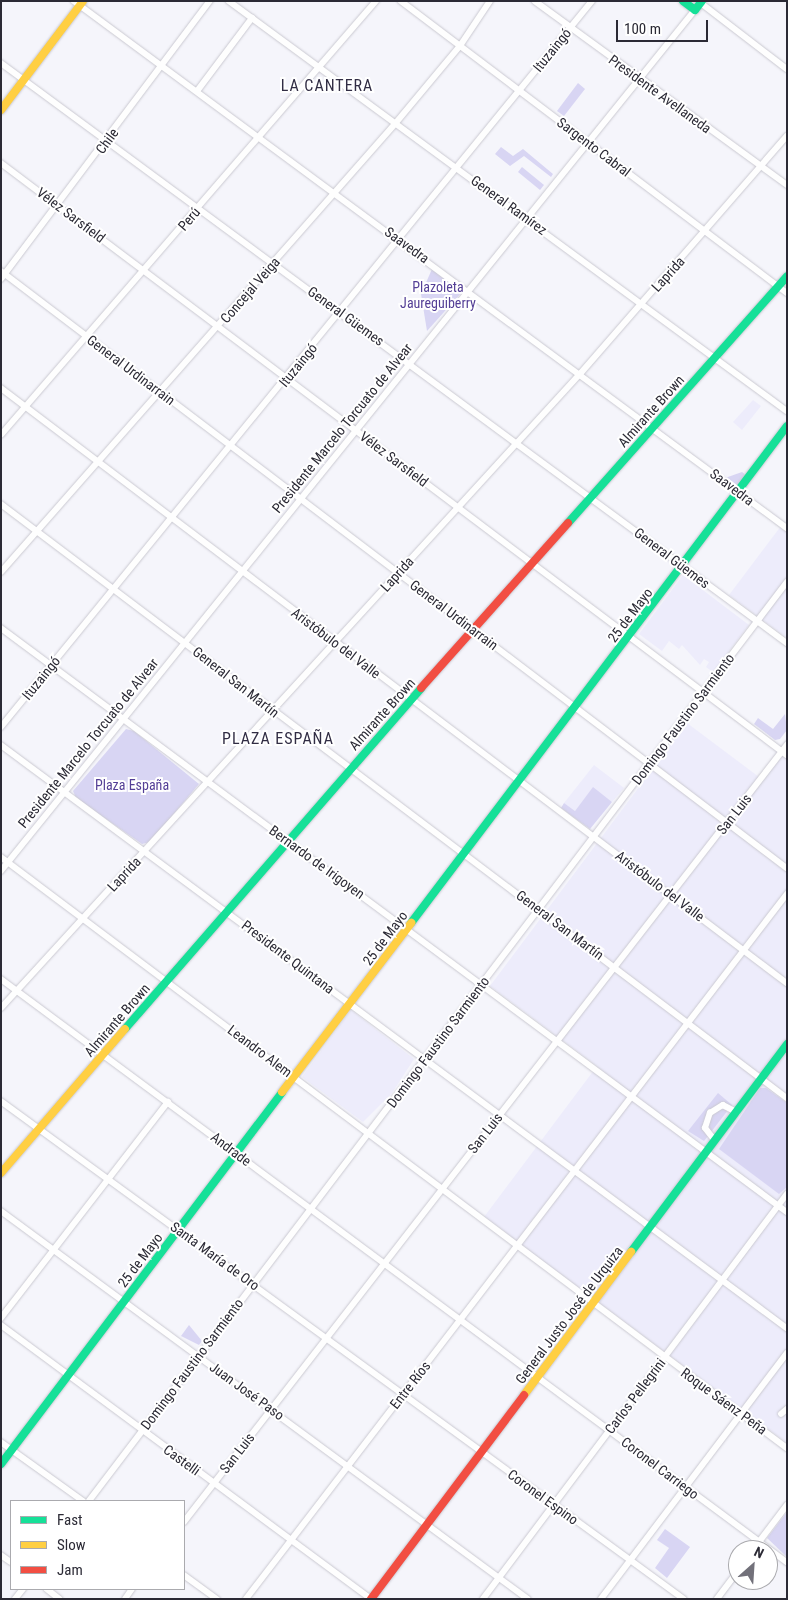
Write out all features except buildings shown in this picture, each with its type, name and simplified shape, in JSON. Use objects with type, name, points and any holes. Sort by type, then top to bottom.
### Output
[{"type":"street","name":"Chile","points":[[3,275],[58,206],[108,139],[160,64],[210,1]]},
{"type":"street","name":"General Ramírez","points":[[229,1],[455,170],[527,218],[787,411]]},
{"type":"street","name":"Perú","points":[[1,436],[321,68],[376,1]]},
{"type":"street","name":"Sargento Cabral","points":[[401,1],[787,293]]},
{"type":"street","name":"Concejal Veiga","points":[[1,572],[395,124],[460,46],[490,1]]},
{"type":"street","name":"Presidente Avellaneda","points":[[535,1],[639,79],[787,185]]},
{"type":"street","name":"Ituzaingó","points":[[1,727],[232,448],[592,1]]},
{"type":"street","points":[[683,1],[695,10]]},
{"type":"street","points":[[701,2],[787,69]]},
{"type":"street","name":"Presidente Marcelo Torcuato de Alvear","points":[[1,871],[701,2]]},
{"type":"street","name":"Saavedra","points":[[79,3],[261,136],[787,528]]},
{"type":"street","points":[[1,110],[79,3]]},
{"type":"street","points":[[198,90],[252,18]]},
{"type":"street","name":"General Güemes","points":[[1,63],[108,139],[787,643]]},
{"type":"street","name":"Laprida","points":[[1,1008],[580,374],[763,168],[787,136]]},
{"type":"street","name":"Vélez Sarsfield","points":[[1,164],[784,753]]},
{"type":"street","name":"General Urdinarrain","points":[[3,275],[87,336],[787,868]]},
{"type":"street","name":"Almirante Brown","points":[[1,1173],[350,769],[787,276]]},
{"type":"street","name":"Aristóbulo del Valle","points":[[1,388],[787,983]]},
{"type":"street","name":"25 de Mayo","points":[[1,1464],[576,708],[787,426]]},
{"type":"street","name":"General San Martín","points":[[1,504],[350,769],[689,1022],[787,1098]]},
{"type":"street","name":"Domingo Faustino Sarmiento","points":[[89,1500],[787,582]]},
{"type":"street","name":"Bernardo de Irigoyen","points":[[1,628],[787,1212]]},
{"type":"street","name":"Presidente Quintana","points":[[1,744],[787,1328]]},
{"type":"street","name":"San Luis","points":[[185,1521],[726,823],[784,753],[787,745]]},
{"type":"street","name":"Leandro Alem","points":[[1,857],[369,1132],[518,1247]]},
{"type":"street","name":"Entre Ríos","points":[[246,1599],[787,894]]},
{"type":"street","name":"Andrade","points":[[1,979],[461,1320]]},
{"type":"street","name":"General Justo José de Urquiza","points":[[371,1599],[708,1152],[787,1044]]},
{"type":"street","name":"Santa María de Oro","points":[[1,1101],[254,1284],[402,1395]]},
{"type":"street","points":[[1,1318],[168,1102]]},
{"type":"street","points":[[716,1141],[705,1128],[710,1113],[723,1105],[737,1112]]},
{"type":"street","name":"Carlos Pellegrini","points":[[484,1599],[787,1194]]},
{"type":"street","name":"Juan José Paso","points":[[1,1211],[272,1408],[528,1599]]},
{"type":"street","name":"Roque Sáenz Peña","points":[[518,1247],[664,1358],[787,1448]]},
{"type":"street","name":"Coronel Carriego","points":[[461,1320],[759,1540]]},
{"type":"street","name":"Castelli","points":[[1,1325],[371,1599]]},
{"type":"street","points":[[601,1599],[787,1352]]},
{"type":"street","name":"Coronel Espino","points":[[402,1395],[684,1599]]},
{"type":"street","points":[[781,1414],[787,1409]]},
{"type":"street","points":[[1,1442],[82,1500]]},
{"type":"street","points":[[761,1540],[787,1505]]},
{"type":"street","points":[[185,1576],[217,1599]]},
{"type":"street","points":[[717,1599],[728,1584]]},
{"type":"street","points":[[48,1590],[60,1599]]},
{"type":"shaded area","points":[[753,400],[761,406],[742,430],[733,422]]},
{"type":"shaded area","points":[[784,522],[787,524],[787,638],[729,595]]},
{"type":"shaded area","points":[[683,575],[749,625],[713,672],[706,667],[709,662],[704,659],[700,665],[682,645],[679,649],[669,641],[662,651],[639,634]]},
{"type":"shaded area","points":[[687,723],[759,777],[787,740],[787,1443],[484,1217],[597,1066],[490,986]]},
{"type":"shaded area","points":[[594,765],[624,788],[612,802],[593,788],[575,811],[564,803]]},
{"type":"shaded area","points":[[351,1010],[414,1059],[392,1093],[363,1122],[302,1077]]},
{"type":"green space","points":[[578,83],[585,89],[564,116],[557,111]]},
{"type":"green space","points":[[501,147],[513,156],[523,149],[553,174],[551,177],[524,156],[510,166],[495,154]]},
{"type":"green space","points":[[522,167],[544,185],[540,190],[518,172]]},
{"type":"green space","name":"Plazoleta Jaureguiberry","points":[[432,269],[462,292],[427,331],[421,294]]},
{"type":"green space","points":[[742,472],[747,476],[737,488],[725,478]]},
{"type":"green space","points":[[785,714],[787,730],[780,739],[775,740],[754,724],[758,718],[773,729]]},
{"type":"green space","name":"Plaza España","points":[[126,729],[134,731],[199,784],[150,842],[142,844],[76,798],[73,791]]},
{"type":"green space","points":[[593,787],[612,802],[590,829],[561,808],[564,803],[575,811]]},
{"type":"green space","points":[[760,1088],[766,1088],[787,1103],[787,1187],[779,1194],[719,1149]]},
{"type":"green space","points":[[718,1093],[732,1105],[704,1141],[688,1131]]},
{"type":"green space","points":[[189,1325],[202,1341],[199,1345],[181,1336]]},
{"type":"green space","points":[[787,1512],[787,1557],[778,1548],[778,1540],[769,1540],[767,1538]]},
{"type":"green space","points":[[665,1529],[690,1547],[667,1578],[655,1568],[669,1548],[657,1540]]},
{"type":"traffic: fast","points":[[683,1],[695,10],[702,1]]},
{"type":"traffic: fast","points":[[568,523],[787,276]]},
{"type":"traffic: fast","points":[[411,923],[787,426]]},
{"type":"traffic: fast","points":[[125,1029],[421,688]]},
{"type":"traffic: fast","points":[[631,1252],[787,1044]]},
{"type":"traffic: fast","points":[[1,1464],[282,1092]]},
{"type":"traffic: slow","points":[[1,110],[83,1]]},
{"type":"traffic: slow","points":[[282,1092],[411,923]]},
{"type":"traffic: slow","points":[[1,1173],[125,1029]]},
{"type":"traffic: slow","points":[[524,1395],[631,1252]]},
{"type":"traffic: jam","points":[[421,688],[568,523]]},
{"type":"traffic: jam","points":[[371,1599],[524,1395]]},
{"type":"district","name":"LA CANTERA","points":[[327,86]]},
{"type":"district","name":"PLAZA ESPAÑA","points":[[278,739]]}]
